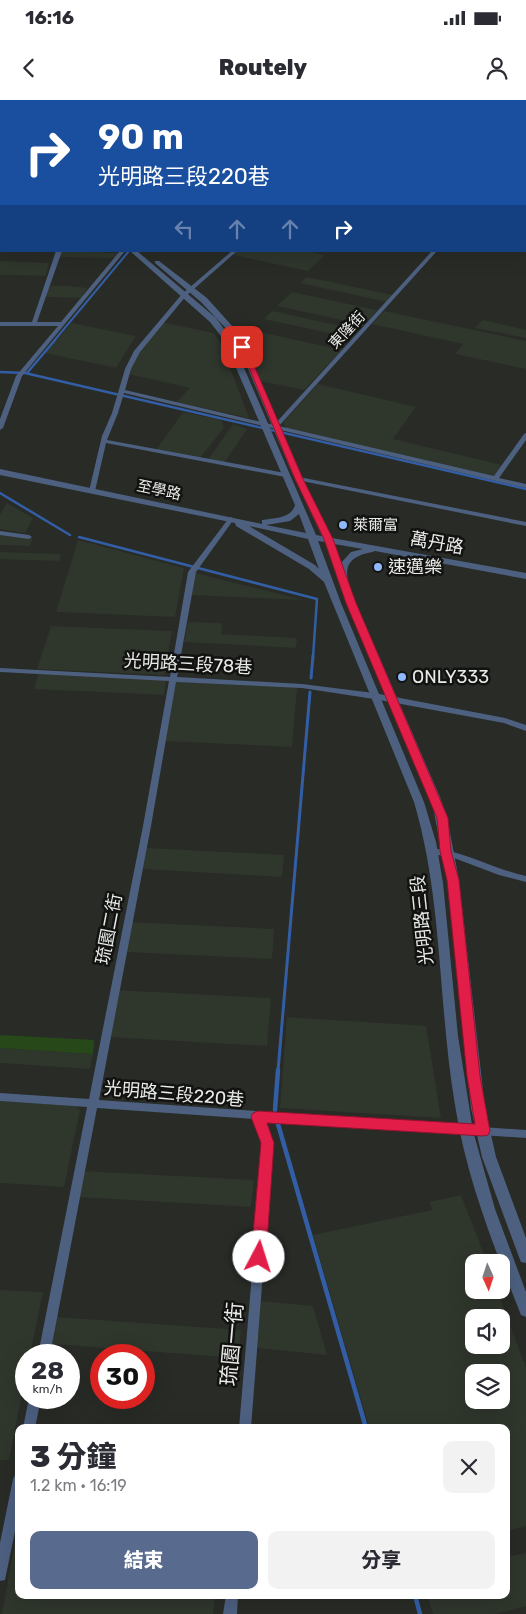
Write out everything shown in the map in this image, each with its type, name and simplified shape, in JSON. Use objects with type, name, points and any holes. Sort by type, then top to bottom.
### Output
[{"type":"street","points":[[34,324],[59,252]]},
{"type":"street","points":[[0,428],[19,376],[122,252]]},
{"type":"street","points":[[134,252],[224,320],[238,337],[272,426]]},
{"type":"street","points":[[146,252],[187,292],[213,320],[228,340],[272,426]]},
{"type":"street","points":[[92,491],[120,391],[137,351],[187,292],[234,252]]},
{"type":"street","name":"東隆街","points":[[272,426],[434,252]]},
{"type":"street","points":[[0,324],[63,324]]},
{"type":"street","points":[[120,391],[526,486]]},
{"type":"street","name":"光明路三段","points":[[272,426],[285,475],[313,537],[328,582],[425,820],[438,885],[447,993],[465,1128],[491,1219],[526,1310]]},
{"type":"street","name":"光明路三段","points":[[272,426],[328,539],[342,579],[443,818],[445,851],[453,880],[471,1060],[478,1108],[489,1157],[526,1257]]},
{"type":"street","points":[[495,479],[526,435]]},
{"type":"street","points":[[105,441],[285,475]]},
{"type":"street","name":"至學路","points":[[0,472],[313,537]]},
{"type":"street","points":[[299,479],[526,524]]},
{"type":"street","points":[[231,519],[275,522],[294,515],[299,505]]},
{"type":"street","points":[[231,519],[304,562],[328,582]]},
{"type":"street","name":"琉園二街","points":[[46,1344],[94,1103],[194,568],[231,519]]},
{"type":"street","points":[[0,533],[29,537]]},
{"type":"street","name":"萬丹路","points":[[313,537],[526,576]]},
{"type":"street","points":[[342,579],[342,568],[346,559],[355,553],[387,550]]},
{"type":"street","name":"光明路三段78巷","points":[[0,670],[302,686],[374,696]]},
{"type":"street","points":[[374,696],[505,721],[526,728]]},
{"type":"street","points":[[431,851],[445,851],[503,874],[526,879]]},
{"type":"street","name":"光明路三段220巷","points":[[0,1097],[258,1117],[465,1128],[526,1134]]},
{"type":"street","name":"琉園一街","points":[[245,1424],[268,1143],[258,1117]]},
{"type":"street","points":[[30,1424],[33,1409]]},
{"type":"street","points":[[0,1575],[15,1499]]},
{"type":"street","points":[[230,1614],[232,1599]]},
{"type":"shaded area","points":[[58,252],[120,253],[115,258],[60,257]]},
{"type":"shaded area","points":[[236,252],[311,252],[325,255],[308,271],[233,255]]},
{"type":"shaded area","points":[[0,261],[49,263],[46,276],[0,275]]},
{"type":"shaded area","points":[[307,277],[393,295],[387,302],[300,283]]},
{"type":"shaded area","points":[[50,286],[87,288],[81,298],[45,297]]},
{"type":"shaded area","points":[[292,292],[377,310],[364,325],[277,306]]},
{"type":"shaded area","points":[[272,311],[359,330],[351,338],[264,319]]},
{"type":"shaded area","points":[[384,311],[526,341],[526,369],[455,354],[463,344],[372,324]]},
{"type":"shaded area","points":[[483,320],[526,330],[526,338],[475,328]]},
{"type":"shaded area","points":[[161,322],[214,333],[221,344],[249,418],[176,402],[190,388],[128,374],[139,351]]},
{"type":"shaded area","points":[[72,323],[136,336],[116,368],[45,353]]},
{"type":"shaded area","points":[[250,330],[342,350],[304,390],[260,381],[254,360],[238,333]]},
{"type":"shaded area","points":[[318,384],[416,407],[393,439],[502,465],[494,477],[287,429],[283,423]]},
{"type":"shaded area","points":[[183,412],[221,420],[224,428],[199,459],[156,450]]},
{"type":"shaded area","points":[[233,424],[247,429],[224,463],[208,460]]},
{"type":"shaded area","points":[[7,503],[33,518],[25,533],[0,529],[0,515]]},
{"type":"shaded area","points":[[0,534],[33,538],[30,546],[0,545]]},
{"type":"shaded area","points":[[78,540],[184,568],[175,617],[56,612]]},
{"type":"shaded area","points":[[0,552],[61,554],[59,561],[0,559]]},
{"type":"shaded area","points":[[195,573],[303,600],[190,595]]},
{"type":"shaded area","points":[[188,622],[222,623],[221,634],[297,638],[296,648],[184,642]]},
{"type":"shaded area","points":[[51,626],[172,631],[164,675],[37,669]]},
{"type":"shaded area","points":[[38,674],[166,679],[164,695],[34,689]]},
{"type":"shaded area","points":[[174,682],[297,687],[292,747],[163,741]]},
{"type":"shaded area","points":[[147,848],[284,855],[282,877],[143,869]]},
{"type":"shaded area","points":[[131,922],[274,929],[272,959],[126,952]]},
{"type":"shaded area","points":[[115,990],[271,998],[267,1046],[107,1037]]},
{"type":"shaded area","points":[[287,1017],[426,1026],[441,1118],[280,1108]]},
{"type":"shaded area","points":[[0,1048],[93,1054],[90,1069],[0,1063]]},
{"type":"shaded area","points":[[0,1101],[75,1106],[80,1110],[64,1187],[0,1183]]},
{"type":"shaded area","points":[[82,1171],[254,1180],[251,1207],[78,1197]]},
{"type":"shaded area","points":[[461,1195],[484,1254],[465,1254],[465,1299],[500,1299],[504,1309],[465,1309],[465,1354],[510,1354],[510,1325],[526,1368],[526,1526],[510,1530],[510,1424],[368,1424],[313,1235],[432,1210],[429,1202]]},
{"type":"shaded area","points":[[0,1290],[43,1292],[32,1344],[15,1344],[15,1409],[19,1409],[9,1460],[0,1460]]},
{"type":"shaded area","points":[[261,1301],[313,1306],[327,1355],[257,1348]]},
{"type":"shaded area","points":[[57,1317],[241,1330],[238,1358],[155,1352],[155,1344],[90,1344],[90,1347],[80,1346],[80,1344],[52,1344]]},
{"type":"shaded area","points":[[15,1542],[15,1599],[215,1599],[213,1614],[2,1614]]},
{"type":"shaded area","points":[[526,1553],[526,1606],[495,1614],[433,1614],[428,1599],[510,1599],[510,1556]]},
{"type":"green space","points":[[0,1035],[94,1040],[93,1054],[0,1048]]},
{"type":"waterway","points":[[54,341],[128,252]]},
{"type":"waterway","points":[[27,373],[55,340]]},
{"type":"waterway","points":[[0,372],[25,373],[526,489]]},
{"type":"waterway","points":[[0,493],[70,535]]},
{"type":"waterway","points":[[79,537],[317,599],[313,657]]},
{"type":"waterway","points":[[311,678],[313,656]]},
{"type":"waterway","points":[[278,1071],[310,692]]},
{"type":"waterway","points":[[275,1110],[278,1070]]},
{"type":"waterway","points":[[278,1124],[365,1424]]},
{"type":"waterway","points":[[416,1599],[420,1614]]},
{"type":"place","name":"萊爾富","points":[[343,525]]},
{"type":"place","name":"速邁樂","points":[[378,567]]},
{"type":"place","name":"ONLY333","points":[[402,677]]},
{"type":"route","points":[[242,347],[299,479],[328,539],[351,603],[443,818],[445,851],[453,880],[473,1076],[483,1131],[465,1128],[258,1117],[268,1143],[259,1257]]}]
